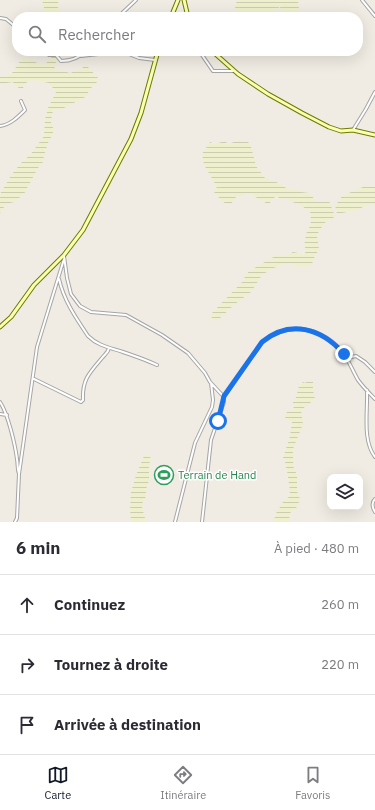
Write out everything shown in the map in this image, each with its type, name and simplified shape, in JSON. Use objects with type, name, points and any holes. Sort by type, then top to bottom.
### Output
[{"type":"main road","points":[[173,12],[178,0]]},
{"type":"main road","points":[[184,0],[187,12]]},
{"type":"main road","points":[[0,327],[11,317],[34,285],[64,255],[83,230],[128,144],[141,113],[156,56]]},
{"type":"main road","points":[[218,56],[234,71],[268,94],[329,127],[341,131],[352,130],[375,135]]},
{"type":"street","points":[[123,12],[136,0]]},
{"type":"street","points":[[362,0],[375,16]]},
{"type":"street","points":[[0,18],[6,19],[12,24]]},
{"type":"street","points":[[57,56],[61,61],[71,60],[81,56]]},
{"type":"street","points":[[133,56],[155,60]]},
{"type":"street","points":[[203,56],[213,71],[234,71]]},
{"type":"street","points":[[352,130],[375,92]]},
{"type":"street","points":[[0,126],[13,121],[25,110],[21,101]]},
{"type":"street","points":[[64,255],[71,294],[80,306],[91,312],[126,315],[153,329],[188,353],[205,373],[210,382],[224,396]]},
{"type":"street","points":[[15,522],[17,518],[19,474],[37,347],[64,259]]},
{"type":"street","points":[[59,278],[61,289],[71,310],[88,336],[108,348],[124,352],[157,365]]},
{"type":"street","points":[[202,522],[211,440],[224,402],[224,396],[262,342],[269,336],[290,329],[313,331],[327,337],[347,358],[356,377],[375,399]]},
{"type":"street","points":[[33,378],[81,402],[83,400],[85,380],[92,369],[108,352],[108,348]]},
{"type":"street","points":[[347,358],[356,356],[365,362],[375,372]]},
{"type":"street","points":[[175,522],[195,443],[212,407],[213,400],[210,382]]},
{"type":"street","points":[[367,390],[367,435],[371,451],[375,457]]},
{"type":"street","points":[[0,402],[7,415],[17,458],[17,469],[19,474]]},
{"type":"street","points":[[0,414],[7,415]]},
{"type":"street","points":[[375,499],[372,506],[375,512]]},
{"type":"green space","points":[[42,0],[59,0],[57,7],[59,8],[59,12],[44,12]]},
{"type":"green space","points":[[238,0],[300,0],[298,3],[299,9],[294,12],[282,12],[280,7],[271,12],[239,12],[234,6]]},
{"type":"green space","points":[[52,57],[58,57],[54,66],[55,69],[70,73],[82,69],[84,65],[88,67],[98,78],[97,82],[89,90],[87,96],[62,109],[53,109],[50,120],[53,127],[53,135],[49,140],[43,162],[38,168],[24,194],[14,202],[6,204],[0,213],[0,194],[12,174],[30,155],[44,136],[45,119],[48,108],[56,92],[49,83],[34,80],[27,82],[23,88],[19,88],[14,85],[13,82],[0,84],[0,77],[7,76],[12,73],[22,58],[31,59],[37,63],[45,65]]},
{"type":"green space","points":[[225,141],[228,144],[237,141],[248,142],[251,146],[256,166],[265,178],[281,184],[286,188],[292,190],[299,189],[301,192],[309,193],[317,202],[329,201],[335,216],[331,220],[327,220],[319,231],[317,236],[319,249],[312,265],[297,267],[289,263],[273,268],[262,275],[251,292],[235,304],[218,320],[215,320],[210,315],[244,280],[245,276],[250,270],[251,271],[277,255],[287,255],[293,252],[303,254],[306,252],[304,246],[311,220],[309,209],[292,202],[287,198],[280,199],[277,196],[272,199],[270,203],[266,203],[248,193],[236,197],[231,204],[226,204],[222,201],[213,191],[217,187],[204,165],[202,154],[210,142],[215,144]]},
{"type":"green space","points":[[365,186],[375,187],[375,205],[369,204],[357,210],[337,214],[335,205],[342,196]]},
{"type":"green space","points":[[308,381],[313,381],[315,399],[301,410],[303,424],[293,449],[294,470],[297,474],[297,491],[300,499],[297,507],[290,513],[289,522],[273,522],[277,511],[283,503],[282,501],[289,497],[290,491],[285,463],[286,459],[283,458],[290,436],[292,421],[286,420],[285,417],[286,413],[290,410],[293,411],[294,405],[292,404],[298,394],[297,392],[299,386],[303,382],[305,383]]},
{"type":"green space","points":[[144,456],[151,458],[149,464],[149,481],[142,507],[146,522],[131,522],[131,492]]},
{"type":"place","name":"Terrain de Hand","points":[[164,475]]},
{"type":"route","points":[[218,421],[225,399],[224,396],[262,342],[269,336],[290,329],[313,331],[327,337],[344,354]]}]
